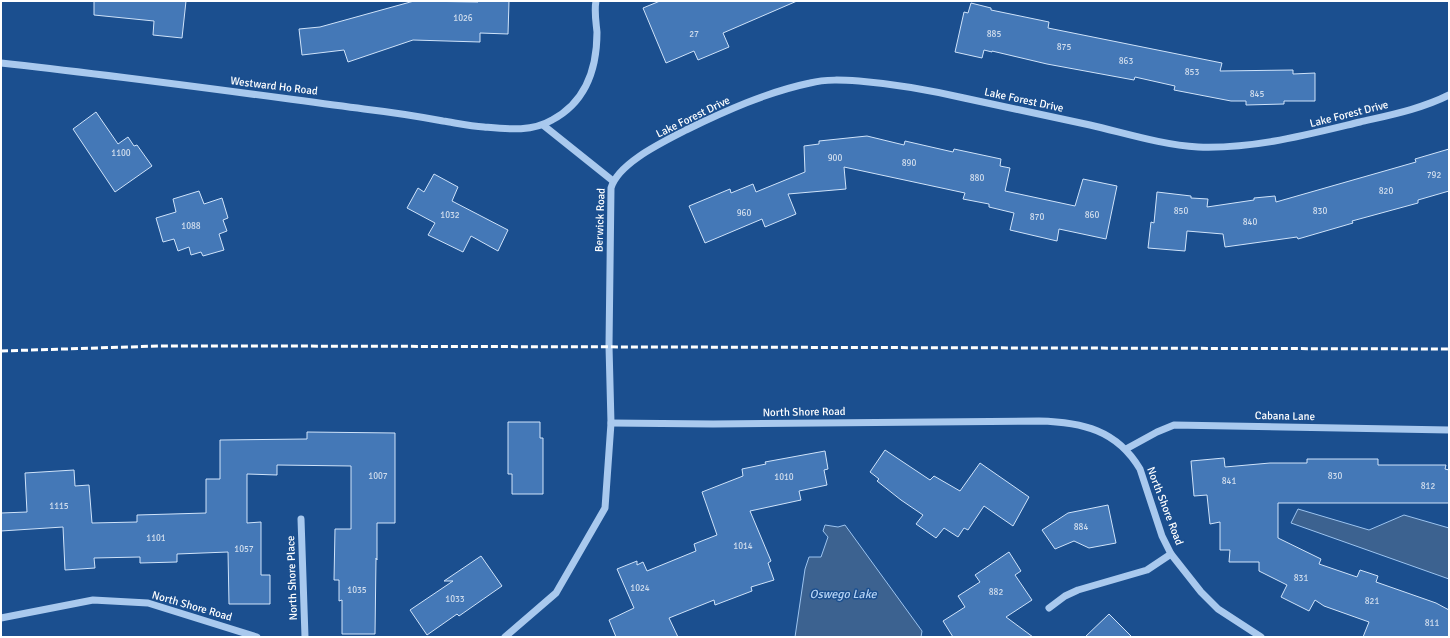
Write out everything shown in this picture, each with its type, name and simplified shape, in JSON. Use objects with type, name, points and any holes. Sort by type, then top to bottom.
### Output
[{"type":"street","points":[[543,125],[559,116],[575,102],[584,90],[591,76],[595,62],[597,34],[595,1]]},
{"type":"street","name":"Westward Ho Road","points":[[1,63],[393,112],[482,127],[516,129],[539,127],[543,125]]},
{"type":"street","name":"Lake Forest Drive","points":[[613,181],[622,169],[632,161],[673,137],[713,117],[751,101],[811,82],[832,80],[879,83],[925,89],[1148,139],[1195,147],[1263,144],[1301,137],[1419,108],[1449,96]]},
{"type":"street","name":"Berwick Road","points":[[543,125],[613,181],[610,194],[608,346],[611,423]]},
{"type":"street","name":"North Shore Road","points":[[611,423],[1059,422],[1073,423],[1102,432],[1126,449],[1140,469],[1162,536],[1171,554],[1200,592],[1218,609],[1261,637]]},
{"type":"street","points":[[505,637],[556,593],[605,508],[611,423]]},
{"type":"street","name":"Cabana Lane","points":[[1126,449],[1157,432],[1174,425],[1449,430]]},
{"type":"street","name":"North Shore Place","points":[[301,519],[306,637]]},
{"type":"street","name":"North Shore Road","points":[[1049,608],[1065,596],[1078,590],[1147,570],[1171,554]]},
{"type":"street","name":"North Shore Road","points":[[1,618],[93,600],[148,604],[257,637]]},
{"type":"water","points":[[1298,509],[1369,530],[1404,515],[1449,528],[1449,579],[1291,523]]},
{"type":"water","name":"Oswego Lake","points":[[825,525],[838,527],[845,525],[922,631],[921,637],[795,637],[805,569],[809,557],[821,557],[828,537],[823,531]]},
{"type":"building","points":[[94,1],[186,1],[182,38],[153,35],[154,21],[94,15]]},
{"type":"building","points":[[414,1],[509,1],[508,34],[480,33],[480,42],[413,40],[348,62],[344,50],[302,55],[299,29],[320,27]]},
{"type":"building","points":[[660,1],[797,1],[723,33],[729,47],[698,60],[694,51],[666,63],[643,8]]},
{"type":"building","points":[[971,3],[991,8],[991,10],[1049,22],[1048,28],[1222,63],[1220,71],[1293,70],[1293,74],[1315,73],[1315,101],[1284,101],[1284,104],[1246,105],[1246,101],[1231,101],[1174,90],[1175,86],[1135,77],[1134,80],[1047,64],[992,51],[984,50],[982,58],[955,52],[964,12],[968,13]]},
{"type":"building","points":[[96,112],[118,144],[128,137],[134,146],[137,145],[152,166],[115,192],[73,129]]},
{"type":"building","points":[[867,136],[904,145],[905,141],[953,152],[954,149],[1001,159],[1000,166],[1010,168],[1005,191],[1075,206],[1083,179],[1117,186],[1106,239],[1059,229],[1057,241],[1010,230],[1014,213],[989,207],[989,204],[963,199],[965,193],[844,167],[846,189],[788,194],[796,214],[765,227],[762,219],[705,243],[689,206],[730,189],[731,193],[753,184],[756,192],[805,172],[804,146],[819,144],[819,141]]},
{"type":"building","points":[[1449,149],[1449,191],[1418,200],[1418,203],[1352,221],[1353,223],[1298,239],[1297,237],[1225,247],[1223,234],[1187,231],[1185,251],[1148,248],[1151,222],[1154,223],[1157,192],[1191,196],[1191,198],[1208,199],[1207,207],[1254,200],[1254,198],[1275,196],[1276,202],[1416,162],[1415,159]]},
{"type":"building","points":[[434,174],[458,187],[452,201],[508,230],[498,251],[471,236],[463,252],[428,235],[435,223],[407,208],[418,188],[424,192]]},
{"type":"building","points":[[199,191],[204,204],[222,198],[228,218],[223,220],[227,231],[219,234],[224,250],[203,256],[201,252],[191,255],[189,247],[178,251],[174,239],[163,242],[156,218],[176,212],[173,199]]},
{"type":"building","points":[[508,422],[540,422],[540,438],[543,438],[543,494],[512,494],[512,474],[508,474]]},
{"type":"building","points":[[307,432],[395,433],[395,523],[377,523],[375,634],[342,634],[342,600],[339,601],[339,580],[334,580],[335,529],[351,529],[351,466],[277,465],[277,475],[247,474],[247,523],[261,522],[261,575],[270,575],[270,604],[229,604],[228,552],[177,554],[177,562],[140,563],[140,557],[94,558],[95,568],[65,570],[63,527],[1,531],[1,513],[27,512],[25,473],[74,470],[75,486],[89,485],[92,523],[137,522],[137,515],[206,513],[206,479],[220,479],[220,440],[307,439]]},
{"type":"building","points":[[885,450],[930,480],[934,476],[960,491],[980,463],[1029,497],[1013,526],[984,506],[968,530],[964,528],[958,537],[944,528],[936,538],[916,524],[923,515],[877,481],[879,479],[870,472]]},
{"type":"building","points":[[825,451],[828,469],[824,470],[827,485],[799,491],[801,500],[750,511],[771,561],[768,563],[774,580],[751,587],[752,591],[715,605],[714,600],[669,618],[678,637],[616,637],[609,620],[634,608],[617,569],[637,561],[637,565],[643,562],[647,571],[696,551],[694,544],[717,535],[702,492],[743,476],[742,469],[766,464],[765,462]]},
{"type":"building","points":[[1224,458],[1225,467],[1270,463],[1307,463],[1307,459],[1378,459],[1378,465],[1446,465],[1445,469],[1449,470],[1449,503],[1278,503],[1278,538],[1321,559],[1319,564],[1357,577],[1360,570],[1378,576],[1376,582],[1436,603],[1449,610],[1449,637],[1363,637],[1369,622],[1324,606],[1315,600],[1309,611],[1281,597],[1287,585],[1259,571],[1259,562],[1229,562],[1230,550],[1220,550],[1220,522],[1210,524],[1207,495],[1194,496],[1191,461]]},
{"type":"building","points":[[1108,505],[1116,543],[1089,548],[1074,541],[1055,549],[1042,530],[1068,513]]},
{"type":"building","points":[[1009,552],[1021,571],[1015,575],[1032,600],[1006,617],[1033,637],[953,637],[943,621],[965,607],[958,596],[980,582],[975,575]]},
{"type":"building","points":[[481,556],[502,586],[459,616],[457,614],[427,635],[410,610],[453,581],[444,581]]},
{"type":"building","points":[[1109,614],[1132,637],[1085,637]]},
{"type":"railway","points":[[1,351],[159,346],[1449,349]]}]
